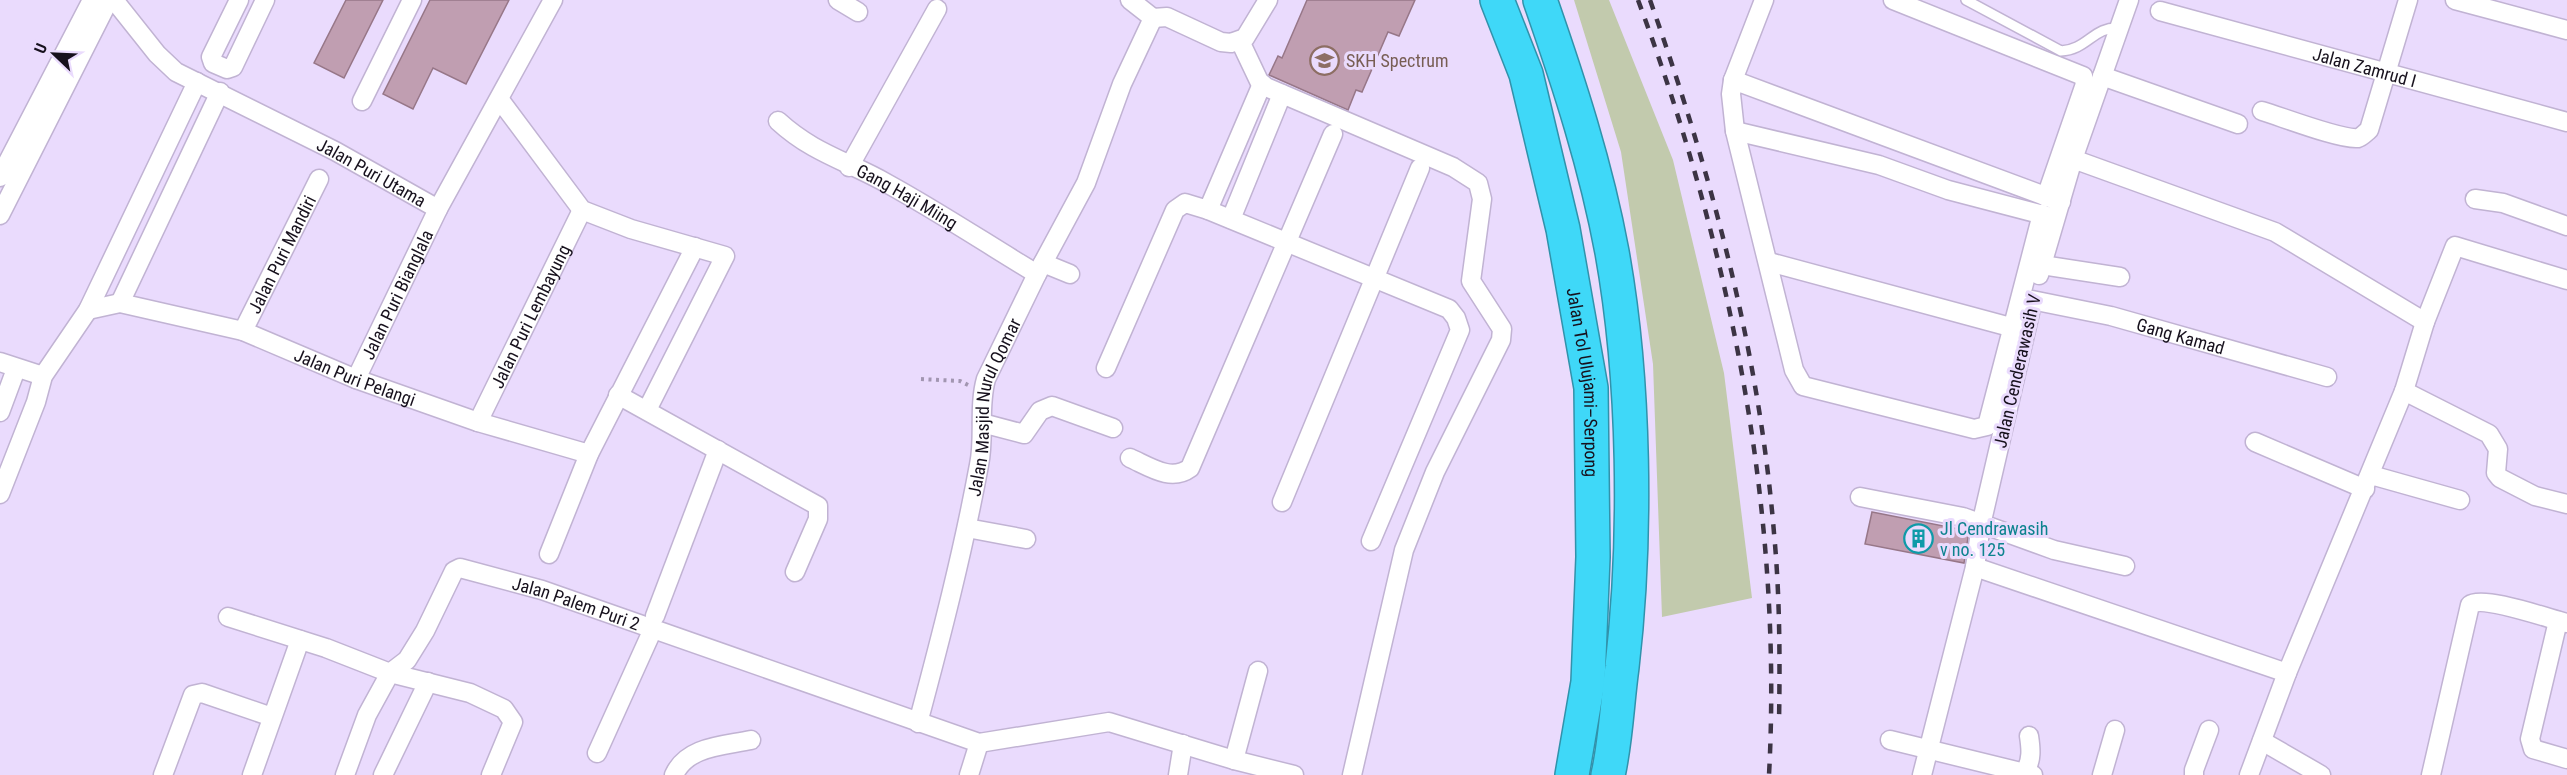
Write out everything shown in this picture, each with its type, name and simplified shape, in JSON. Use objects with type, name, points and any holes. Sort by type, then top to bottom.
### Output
[{"type":"highway","name":"Jalan Tol Ulujami–Serpong","points":[[1497,0],[1528,85],[1563,229],[1591,388],[1593,557],[1588,682],[1572,775]]},
{"type":"highway","points":[[1540,0],[1577,105],[1612,252],[1625,354],[1631,471],[1629,609],[1608,775]]},
{"type":"street","points":[[0,177],[92,0]]},
{"type":"street","points":[[0,215],[109,0]]},
{"type":"street","name":"Jalan Puri Utama","points":[[114,0],[168,66],[335,151],[438,209],[554,0]]},
{"type":"street","points":[[239,0],[211,57],[213,63],[227,69],[233,67],[265,0]]},
{"type":"street","points":[[362,101],[412,0]]},
{"type":"street","points":[[838,0],[858,12]]},
{"type":"street","points":[[1130,0],[1153,18],[1167,17],[1221,42],[1240,41],[1245,38],[1268,0]]},
{"type":"street","points":[[1764,0],[1733,80],[1731,94],[1735,131],[1794,370],[1803,386],[1812,389],[1974,429],[1983,428],[1990,421],[2014,328],[2051,208],[2085,84],[2083,76],[1893,0]]},
{"type":"street","name":"Jalan Cenderawasih V","points":[[1922,775],[1975,567],[1981,525],[2042,265],[2051,208],[2073,159],[2129,0]]},
{"type":"street","points":[[2262,111],[2358,138],[2369,129],[2388,73],[2408,0]]},
{"type":"street","points":[[2455,0],[2567,30]]},
{"type":"street","points":[[849,166],[937,9]]},
{"type":"street","name":"Jalan Zamrud I","points":[[2160,10],[2567,122]]},
{"type":"street","name":"Jalan Masjid Nurul Qomar","points":[[918,723],[960,567],[980,460],[982,392],[1040,268],[1086,183],[1122,84],[1153,18]]},
{"type":"street","points":[[1240,41],[1262,84],[1453,167],[1478,183],[1482,199],[1472,281],[1486,308],[1502,328],[1497,351],[1435,472],[1404,550],[1352,775]]},
{"type":"street","points":[[2102,76],[2238,124]]},
{"type":"street","points":[[1733,80],[1989,176],[2051,208]]},
{"type":"street","points":[[0,494],[36,402],[43,376],[88,310],[197,82]]},
{"type":"street","points":[[1208,210],[1262,84]]},
{"type":"street","points":[[120,303],[220,92]]},
{"type":"street","points":[[1231,219],[1282,94]]},
{"type":"street","points":[[500,100],[582,210],[632,229],[725,256],[646,410]]},
{"type":"street","name":"Gang Haji Miing","points":[[778,121],[795,137],[887,183],[1040,268],[1070,274]]},
{"type":"street","points":[[1735,131],[1880,165],[1948,190],[1983,198],[2051,208]]},
{"type":"street","points":[[1130,458],[1171,475],[1181,475],[1190,468],[1333,134]]},
{"type":"street","points":[[1880,165],[1889,137]]},
{"type":"street","points":[[2073,159],[2275,232],[2426,322]]},
{"type":"street","points":[[1282,502],[1420,168]]},
{"type":"street","points":[[1983,198],[1989,176]]},
{"type":"street","name":"Jalan Puri Mandiri","points":[[243,331],[319,179]]},
{"type":"street","points":[[2475,199],[2503,203],[2567,226]]},
{"type":"street","points":[[1106,368],[1175,210],[1185,203],[1231,219],[1449,309],[1456,318],[1460,330],[1371,541]]},
{"type":"street","name":"Jalan Puri Bianglala","points":[[356,379],[438,209]]},
{"type":"street","name":"Jalan Puri Lembayung","points":[[478,422],[582,210]]},
{"type":"street","points":[[2249,775],[2287,674],[2404,391],[2426,322],[2455,246],[2567,280]]},
{"type":"street","points":[[549,554],[589,454],[694,248]]},
{"type":"street","points":[[1769,262],[2014,328]]},
{"type":"street","points":[[2042,265],[2120,277]]},
{"type":"street","name":"Gang Kamad","points":[[2032,300],[2111,316],[2327,377]]},
{"type":"street","name":"Jalan Puri Pelangi","points":[[88,310],[120,303],[243,331],[356,379],[478,422],[589,454]]},
{"type":"street","points":[[0,412],[8,366],[43,376]]},
{"type":"street","points":[[2404,391],[2488,434],[2498,449],[2496,473],[2500,478],[2535,496],[2567,504]]},
{"type":"street","points":[[618,395],[818,506],[818,519],[795,572]]},
{"type":"street","points":[[982,423],[1024,434],[1040,411],[1052,406],[1113,428]]},
{"type":"street","points":[[2255,442],[2368,482],[2460,500]]},
{"type":"street","points":[[597,753],[654,623],[718,450]]},
{"type":"street","points":[[1860,497],[1962,517],[2054,550],[2125,566]]},
{"type":"street","points":[[967,528],[1026,539]]},
{"type":"street","points":[[1975,567],[2287,674]]},
{"type":"street","name":"Jalan Palem Puri 2","points":[[345,775],[368,715],[390,673],[407,660],[425,632],[454,571],[460,568],[654,623],[918,723]]},
{"type":"street","points":[[2431,775],[2470,605],[2479,601],[2563,622],[2530,739],[2534,749],[2567,759]]},
{"type":"street","points":[[228,617],[390,673],[470,693],[504,709],[513,722],[491,775]]},
{"type":"street","points":[[252,775],[300,640]]},
{"type":"street","points":[[1234,760],[1258,671]]},
{"type":"street","points":[[383,775],[428,682]]},
{"type":"street","points":[[163,775],[193,695],[202,693],[273,717]]},
{"type":"street","points":[[918,723],[979,743],[1109,722],[1234,760],[1294,775]]},
{"type":"street","points":[[2194,775],[2209,729]]},
{"type":"street","points":[[2102,775],[2115,730]]},
{"type":"street","points":[[1890,740],[2029,774],[2031,751],[2029,736]]},
{"type":"street","points":[[674,775],[680,763],[690,754],[751,740]]},
{"type":"street","points":[[2262,741],[2321,775]]},
{"type":"street","points":[[969,775],[979,743]]},
{"type":"street","points":[[1178,775],[1183,744]]},
{"type":"lane","points":[[1966,0],[2061,51],[2080,47],[2109,27],[2119,28]]},
{"type":"path","points":[[921,379],[960,381],[982,392]]},
{"type":"green space","points":[[1574,0],[1609,0],[1673,160],[1724,373],[1752,598],[1662,617],[1653,364],[1621,152]]},
{"type":"building","points":[[346,0],[383,0],[344,78],[314,63]]},
{"type":"building","points":[[430,0],[509,0],[466,84],[433,68],[413,109],[383,94]]},
{"type":"building","name":"SKH Spectrum","points":[[1307,0],[1415,0],[1399,36],[1388,32],[1362,92],[1356,90],[1348,110],[1269,75],[1278,56],[1282,58]]},
{"type":"building","name":"Jl Cendrawasih v no. 125","points":[[1872,512],[1969,531],[1964,563],[1865,544]]},
{"type":"railway","points":[[1638,0],[1671,93],[1699,188],[1724,284],[1743,381],[1758,479],[1767,577],[1771,676],[1769,775]]},
{"type":"railway","points":[[1650,0],[1712,196],[1729,263],[1757,397],[1767,465],[1776,557],[1779,724]]},
{"type":"place","name":"SKH Spectrum","points":[[1325,60]]},
{"type":"place","name":"Jl Cendrawasih v no. 125","points":[[1919,538]]}]
